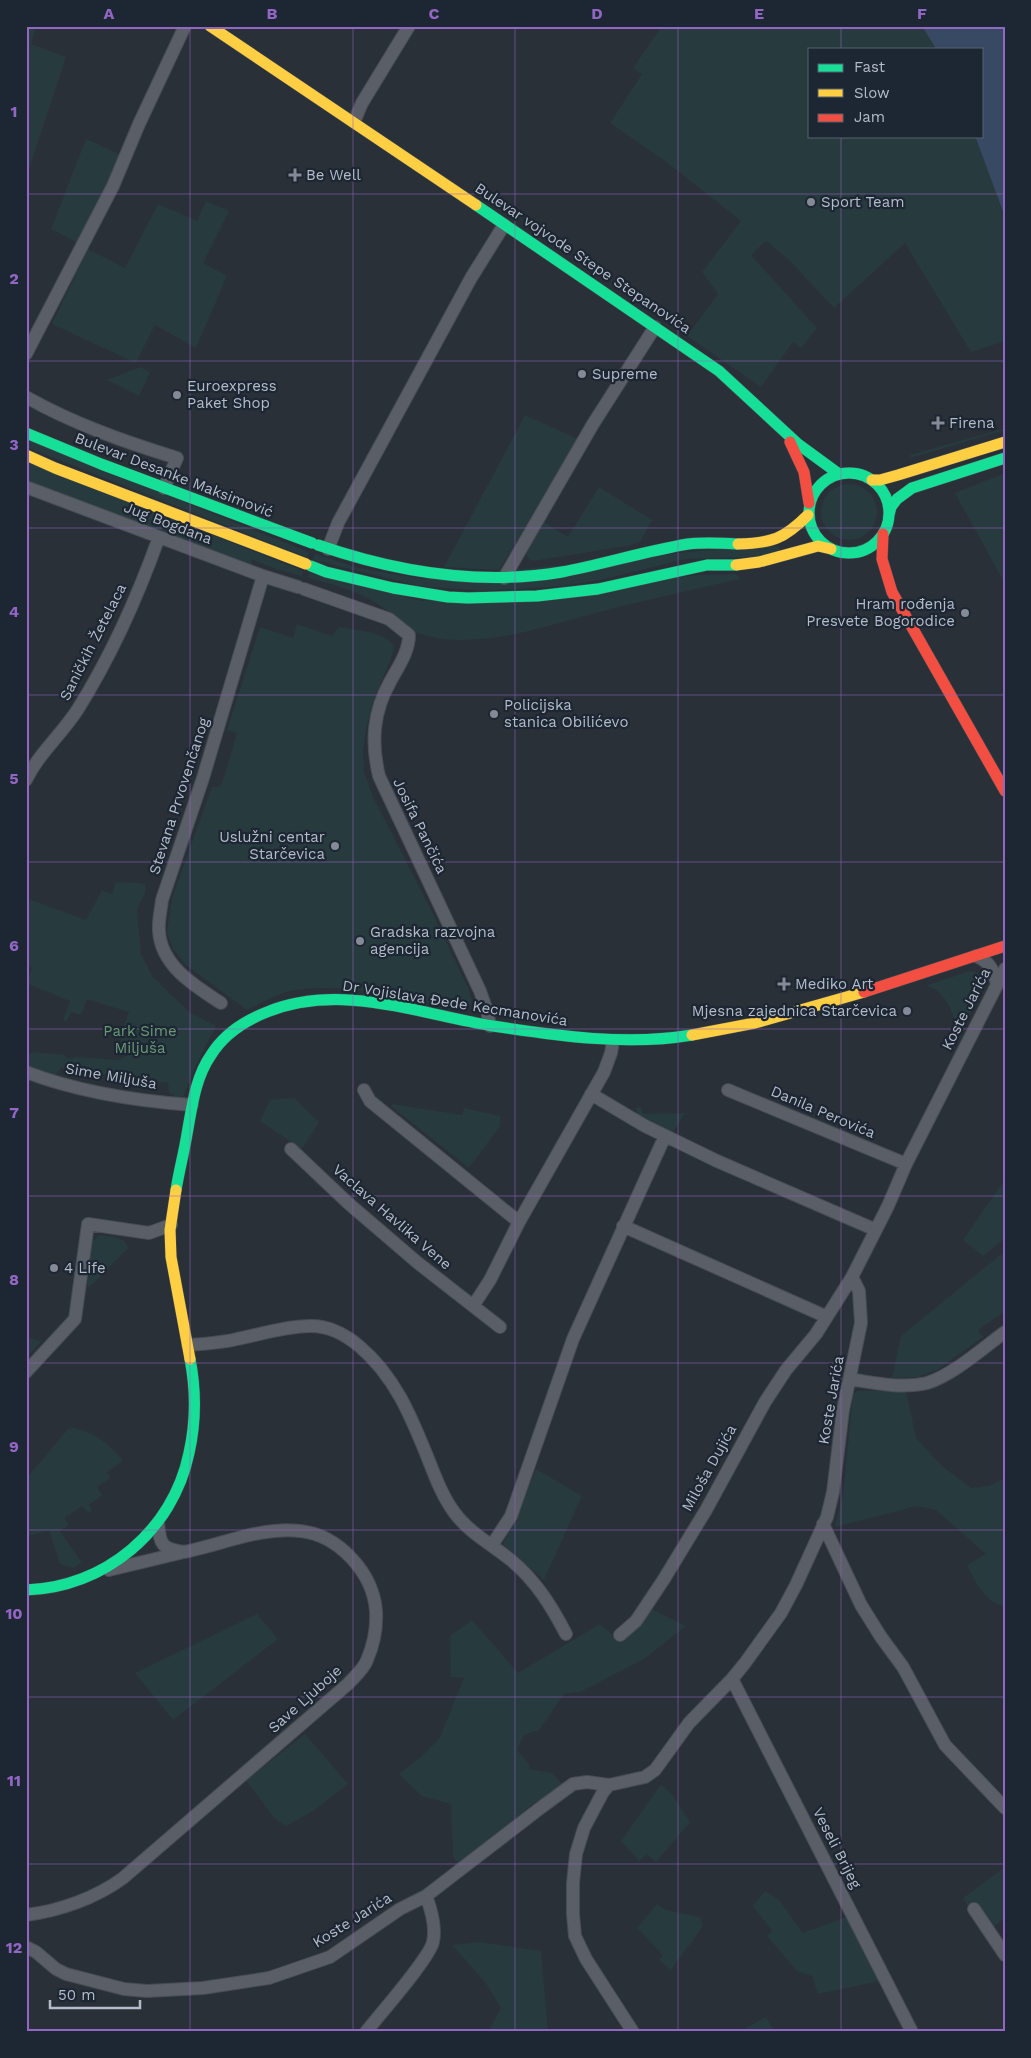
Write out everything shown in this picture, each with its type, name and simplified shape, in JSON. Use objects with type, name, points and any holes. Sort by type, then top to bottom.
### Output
[{"type":"main road","name":"Bulevar vojvode Stepe Stepanovića","points":[[210,26],[655,327],[735,384],[784,433],[822,464],[839,474]]},
{"type":"main road","name":"Bulevar Desanke Maksimović","points":[[26,433],[164,488],[319,546],[394,567],[473,577],[504,578],[540,575],[595,566],[689,544],[712,542],[750,543],[779,538],[794,528],[809,509]]},
{"type":"main road","name":"Bulevar vojvode Stepe Stepanovića","points":[[784,433],[795,450],[804,472],[808,489],[809,509]]},
{"type":"main road","points":[[872,480],[880,480],[898,475],[1005,442]]},
{"type":"main road","points":[[26,455],[55,468],[326,572],[420,593],[468,598],[508,598],[568,594],[707,565],[737,565],[759,562],[818,546],[844,553],[865,564]]},
{"type":"main road","points":[[892,592],[882,559],[883,534],[891,507],[897,499],[912,488],[1005,458]]},
{"type":"main road","points":[[831,549],[815,535],[809,509],[820,484],[839,474],[859,474],[872,480],[885,495],[889,515]]},
{"type":"main road","points":[[844,553],[859,552],[866,549],[883,534]]},
{"type":"main road","points":[[876,574],[892,592],[1005,791]]},
{"type":"main road","name":"Dr Vojislava Đede Kecmanovića","points":[[26,1590],[45,1590],[62,1587],[104,1571],[129,1552],[158,1523],[174,1498],[182,1480],[193,1440],[195,1392],[172,1265],[171,1225],[196,1087],[205,1062],[235,1027],[266,1010],[291,1002],[329,998],[367,1001],[490,1026],[613,1040],[656,1040],[735,1029],[788,1015],[1005,946]]},
{"type":"street","points":[[26,354],[113,186],[139,124],[185,26]]},
{"type":"street","points":[[354,122],[362,103],[409,26]]},
{"type":"street","points":[[319,546],[338,523],[471,278],[504,224]]},
{"type":"street","points":[[504,578],[593,424],[655,327]]},
{"type":"street","points":[[26,397],[72,421],[118,440],[177,458],[164,488]]},
{"type":"street","name":"Jug Bogdana","points":[[27,491],[389,619],[409,635]]},
{"type":"street","name":"Saničkih Žetelaca","points":[[26,780],[37,760],[64,729],[92,684],[133,600],[159,537]]},
{"type":"street","name":"Stevana Prvovenčanog","points":[[221,1003],[182,976],[174,966],[160,940],[159,918],[162,900],[203,778],[263,576]]},
{"type":"street","name":"Josifa Pančića","points":[[409,635],[409,642],[400,664],[386,688],[374,725],[374,756],[378,776],[480,991],[488,1011],[490,1026]]},
{"type":"street","points":[[976,956],[986,961],[992,967],[997,984]]},
{"type":"street","name":"Koste Jarića","points":[[26,1947],[66,1974],[124,1989],[218,1987],[269,1978],[330,1957],[400,1909],[426,1896],[566,1789],[578,1783],[609,1784],[646,1777],[655,1770],[689,1723],[732,1679],[786,1604],[823,1524],[833,1492],[843,1410],[861,1324],[859,1291],[852,1277],[906,1164],[1005,969]]},
{"type":"street","points":[[473,1306],[490,1280],[519,1222],[604,1072],[611,1053],[613,1040]]},
{"type":"street","name":"Sime Miljuša","points":[[26,1072],[85,1090],[192,1105]]},
{"type":"street","points":[[364,1090],[370,1101],[519,1222]]},
{"type":"street","name":"Danila Perovića","points":[[728,1090],[906,1164]]},
{"type":"street","points":[[591,1094],[665,1136],[876,1230]]},
{"type":"street","points":[[492,1545],[511,1516],[564,1364],[623,1226],[665,1136]]},
{"type":"street","name":"Vaclava Havlika Vene","points":[[292,1149],[348,1203],[418,1263],[500,1327]]},
{"type":"street","points":[[26,1372],[75,1319],[88,1224],[149,1233],[171,1225]]},
{"type":"street","points":[[623,1226],[827,1317]]},
{"type":"street","name":"Miloša Dujića","points":[[620,1635],[636,1621],[664,1579],[706,1510],[765,1402],[786,1370],[802,1353],[852,1277]]},
{"type":"street","points":[[188,1346],[236,1340],[294,1326],[314,1326],[333,1330],[354,1342],[374,1359],[393,1382],[407,1409],[438,1483],[454,1513],[478,1536],[492,1545],[531,1579],[546,1599],[566,1634]]},
{"type":"street","points":[[850,1379],[887,1385],[926,1383],[957,1367],[1005,1332]]},
{"type":"street","points":[[158,1523],[162,1544],[169,1550],[184,1552]]},
{"type":"street","points":[[823,1524],[861,1605],[881,1638],[906,1672],[945,1745],[1005,1808]]},
{"type":"street","name":"Save Ljuboje","points":[[26,1915],[71,1904],[123,1878],[348,1684],[366,1662],[374,1634],[376,1611],[371,1591],[362,1571],[342,1550],[331,1542],[301,1530],[276,1531],[104,1571]]},
{"type":"street","name":"Veseli Brijeg","points":[[732,1679],[912,2032]]},
{"type":"street","points":[[609,1784],[584,1828],[576,1854],[573,1884],[575,1936],[579,1947],[633,2032]]},
{"type":"street","points":[[366,2032],[421,1962],[433,1942],[430,1908],[426,1896]]},
{"type":"street","points":[[974,1909],[1005,1955]]},
{"type":"green space","points":[[26,26],[36,26],[31,44],[66,57],[26,178]]},
{"type":"green space","points":[[662,26],[922,26],[935,48],[808,48],[808,138],[976,138],[1005,217],[1005,341],[971,352],[905,243],[834,308],[789,260],[766,241],[751,255],[817,328],[801,348],[793,342],[761,387],[687,336],[718,294],[702,272],[741,221],[665,161],[610,123],[642,74],[633,68]]},
{"type":"green space","points":[[86,139],[121,155],[80,244],[51,229]]},
{"type":"green space","points":[[206,201],[229,211],[203,263],[227,276],[196,348],[155,325],[136,363],[52,324],[88,249],[125,268],[158,204],[197,221]]},
{"type":"green space","points":[[140,367],[150,372],[139,396],[107,380]]},
{"type":"green space","points":[[525,415],[580,440],[499,570],[444,567]]},
{"type":"green space","points":[[1002,429],[1005,430],[911,458],[910,455]]},
{"type":"green space","points":[[26,439],[309,552],[308,558],[26,447]]},
{"type":"green space","points":[[26,461],[303,571],[302,576],[276,569],[251,559],[251,565],[26,481]]},
{"type":"green space","points":[[1005,473],[1005,584],[955,493]]},
{"type":"green space","points":[[843,484],[855,484],[865,488],[873,496],[877,512],[873,528],[865,536],[855,540],[843,540],[833,536],[825,528],[821,518],[821,506],[825,496],[833,488]]},
{"type":"green space","points":[[599,487],[652,520],[640,542],[627,546],[532,561],[528,558],[526,552],[544,522],[568,537]]},
{"type":"green space","points":[[779,546],[780,551],[755,557],[686,559],[604,579],[564,586],[483,591],[419,586],[313,560],[315,554],[359,568],[423,579],[699,551]]},
{"type":"green space","points":[[309,573],[422,601],[698,575],[736,574],[740,579],[506,636],[461,640],[439,638],[418,633],[407,627],[375,602],[359,594],[308,578]]},
{"type":"green space","points":[[297,624],[332,636],[339,627],[369,632],[384,637],[394,646],[392,656],[372,704],[366,729],[363,749],[364,772],[373,797],[430,908],[469,990],[472,1001],[467,1010],[463,1011],[352,989],[329,988],[286,992],[247,1010],[186,965],[173,949],[167,932],[172,898],[212,787],[220,786],[222,783],[237,733],[227,730],[260,627],[293,638]]},
{"type":"green space","name":"Park Sime Miljuša","points":[[116,882],[142,883],[145,885],[145,893],[137,910],[141,954],[152,976],[189,1012],[216,1026],[195,1067],[183,1097],[176,1097],[169,1092],[168,1083],[61,1068],[53,1075],[30,1068],[28,1065],[29,1054],[33,1052],[64,1055],[67,1058],[73,1059],[75,1057],[118,1060],[129,1055],[122,1044],[121,1035],[129,1012],[87,999],[81,1015],[71,1012],[67,1021],[63,1020],[70,1001],[26,983],[32,968],[26,965],[26,898],[86,920],[102,890],[112,894]]},
{"type":"green space","points":[[970,971],[981,976],[984,980],[984,987],[963,1026],[957,1032],[955,1021],[944,998],[936,990],[925,986]]},
{"type":"green space","points":[[294,1098],[319,1122],[302,1149],[260,1121],[270,1100]]},
{"type":"green space","points":[[392,1104],[462,1115],[464,1108],[500,1116],[500,1126],[469,1168],[392,1107]]},
{"type":"green space","points":[[638,1107],[641,1108],[643,1114],[685,1113],[672,1134],[637,1116],[636,1109]]},
{"type":"green space","points":[[1005,1179],[1005,1238],[983,1256],[963,1240]]},
{"type":"green space","points":[[100,1235],[121,1239],[127,1244],[128,1248],[87,1288],[92,1241]]},
{"type":"green space","points":[[1005,1251],[1005,1311],[978,1330],[983,1337],[937,1370],[918,1377],[892,1378],[901,1336]]},
{"type":"green space","points":[[26,1337],[41,1341],[26,1359]]},
{"type":"green space","points":[[857,1391],[906,1391],[916,1438],[942,1466],[971,1488],[989,1486],[1005,1478],[1005,1607],[986,1596],[967,1565],[986,1554],[936,1510],[917,1506],[835,1527],[843,1495],[853,1395]]},
{"type":"green space","points":[[74,1428],[102,1440],[123,1461],[107,1472],[111,1478],[97,1487],[102,1495],[89,1505],[92,1510],[88,1513],[82,1506],[65,1518],[69,1525],[60,1531],[82,1563],[73,1568],[60,1564],[49,1530],[26,1537],[26,1479],[68,1429]]},
{"type":"green space","points":[[536,1469],[582,1496],[544,1580],[503,1544],[514,1523]]},
{"type":"green space","points":[[649,1608],[686,1626],[644,1659],[580,1692],[564,1694],[539,1730],[524,1735],[517,1750],[529,1764],[530,1769],[552,1773],[562,1784],[529,1807],[459,1867],[453,1856],[451,1804],[422,1796],[399,1774],[422,1756],[439,1739],[464,1678],[451,1677],[450,1636],[472,1620],[518,1673],[600,1624],[619,1641],[627,1636]]},
{"type":"green space","points":[[257,1614],[278,1639],[173,1720],[135,1673]]},
{"type":"green space","points":[[305,1734],[348,1784],[313,1811],[286,1826],[274,1818],[246,1780]]},
{"type":"green space","points":[[661,1784],[674,1797],[690,1822],[656,1862],[647,1854],[639,1861],[621,1841]]},
{"type":"green space","points":[[1005,1867],[1005,1918],[992,1928],[976,1903],[969,1908],[963,1898]]},
{"type":"green space","points":[[765,1891],[779,1900],[803,1933],[848,1916],[880,1981],[818,1994],[812,1976],[797,1971],[767,1936],[772,1931],[753,1906]]},
{"type":"green space","points":[[657,1904],[666,1910],[700,1917],[703,1926],[671,1970],[659,1960],[663,1955],[637,1928]]},
{"type":"green space","points":[[480,1942],[541,1951],[548,2032],[488,2032],[501,2008],[485,1982],[452,1945]]},
{"type":"green space","points":[[766,2017],[775,2032],[749,2032],[746,2028]]},
{"type":"water","points":[[922,26],[1005,26],[1005,217],[976,138],[984,138],[984,48],[935,48]]},
{"type":"traffic: fast","points":[[476,205],[719,371],[798,444],[839,474]]},
{"type":"traffic: fast","points":[[26,433],[101,464],[312,543]]},
{"type":"traffic: fast","points":[[889,515],[891,507],[897,499],[912,488],[1005,458]]},
{"type":"traffic: fast","points":[[841,473],[857,473],[878,484],[889,505],[889,513],[889,521],[878,542],[857,553],[841,553],[827,547],[815,535],[809,521],[809,505],[815,491],[827,479],[841,473]]},
{"type":"traffic: fast","points":[[318,545],[377,563],[408,569],[469,577],[500,577],[562,572],[688,544],[738,544]]},
{"type":"traffic: fast","points":[[311,566],[326,572],[393,588],[448,597],[468,598],[537,596],[598,589],[707,565],[736,565]]},
{"type":"traffic: fast","points":[[176,1190],[195,1093],[201,1073],[216,1047],[228,1035],[250,1020],[295,1003],[323,1000],[380,1003],[493,1026],[592,1038],[642,1040],[692,1035]]},
{"type":"traffic: fast","points":[[26,1590],[55,1587],[82,1579],[108,1566],[131,1550],[151,1530],[168,1507],[181,1481],[193,1430],[193,1382],[190,1359]]},
{"type":"traffic: slow","points":[[210,26],[476,205]]},
{"type":"traffic: slow","points":[[872,480],[880,480],[898,475],[1005,442]]},
{"type":"traffic: slow","points":[[26,455],[55,468],[306,564]]},
{"type":"traffic: slow","points":[[738,544],[769,541],[777,538],[792,530],[808,515]]},
{"type":"traffic: slow","points":[[736,565],[759,562],[818,546],[831,549]]},
{"type":"traffic: slow","points":[[692,1035],[755,1023],[864,992]]},
{"type":"traffic: slow","points":[[176,1190],[170,1230],[171,1257],[190,1359]]},
{"type":"traffic: jam","points":[[790,442],[804,472],[809,503]]},
{"type":"traffic: jam","points":[[883,534],[882,559],[892,592],[1005,791]]},
{"type":"traffic: jam","points":[[864,992],[1005,946]]},
{"type":"place","name":"Be Well","points":[[295,175]]},
{"type":"place","name":"Sport Team","points":[[811,202]]},
{"type":"place","name":"Supreme","points":[[582,374]]},
{"type":"place","name":"Euroexpress Paket Shop","points":[[177,395]]},
{"type":"place","name":"Firena","points":[[938,423]]},
{"type":"place","name":"Hram rođenja Presvete Bogorodice","points":[[965,613]]},
{"type":"place","name":"Policijska stanica Obilićevo","points":[[494,714]]},
{"type":"place","name":"Uslužni centar Starčevica","points":[[335,846]]},
{"type":"place","name":"Gradska razvojna agencija","points":[[360,941]]},
{"type":"place","name":"Mediko Art","points":[[784,984]]},
{"type":"place","name":"Mjesna zajednica Starčevica","points":[[907,1011]]},
{"type":"place","name":"4 Life","points":[[54,1268]]}]
